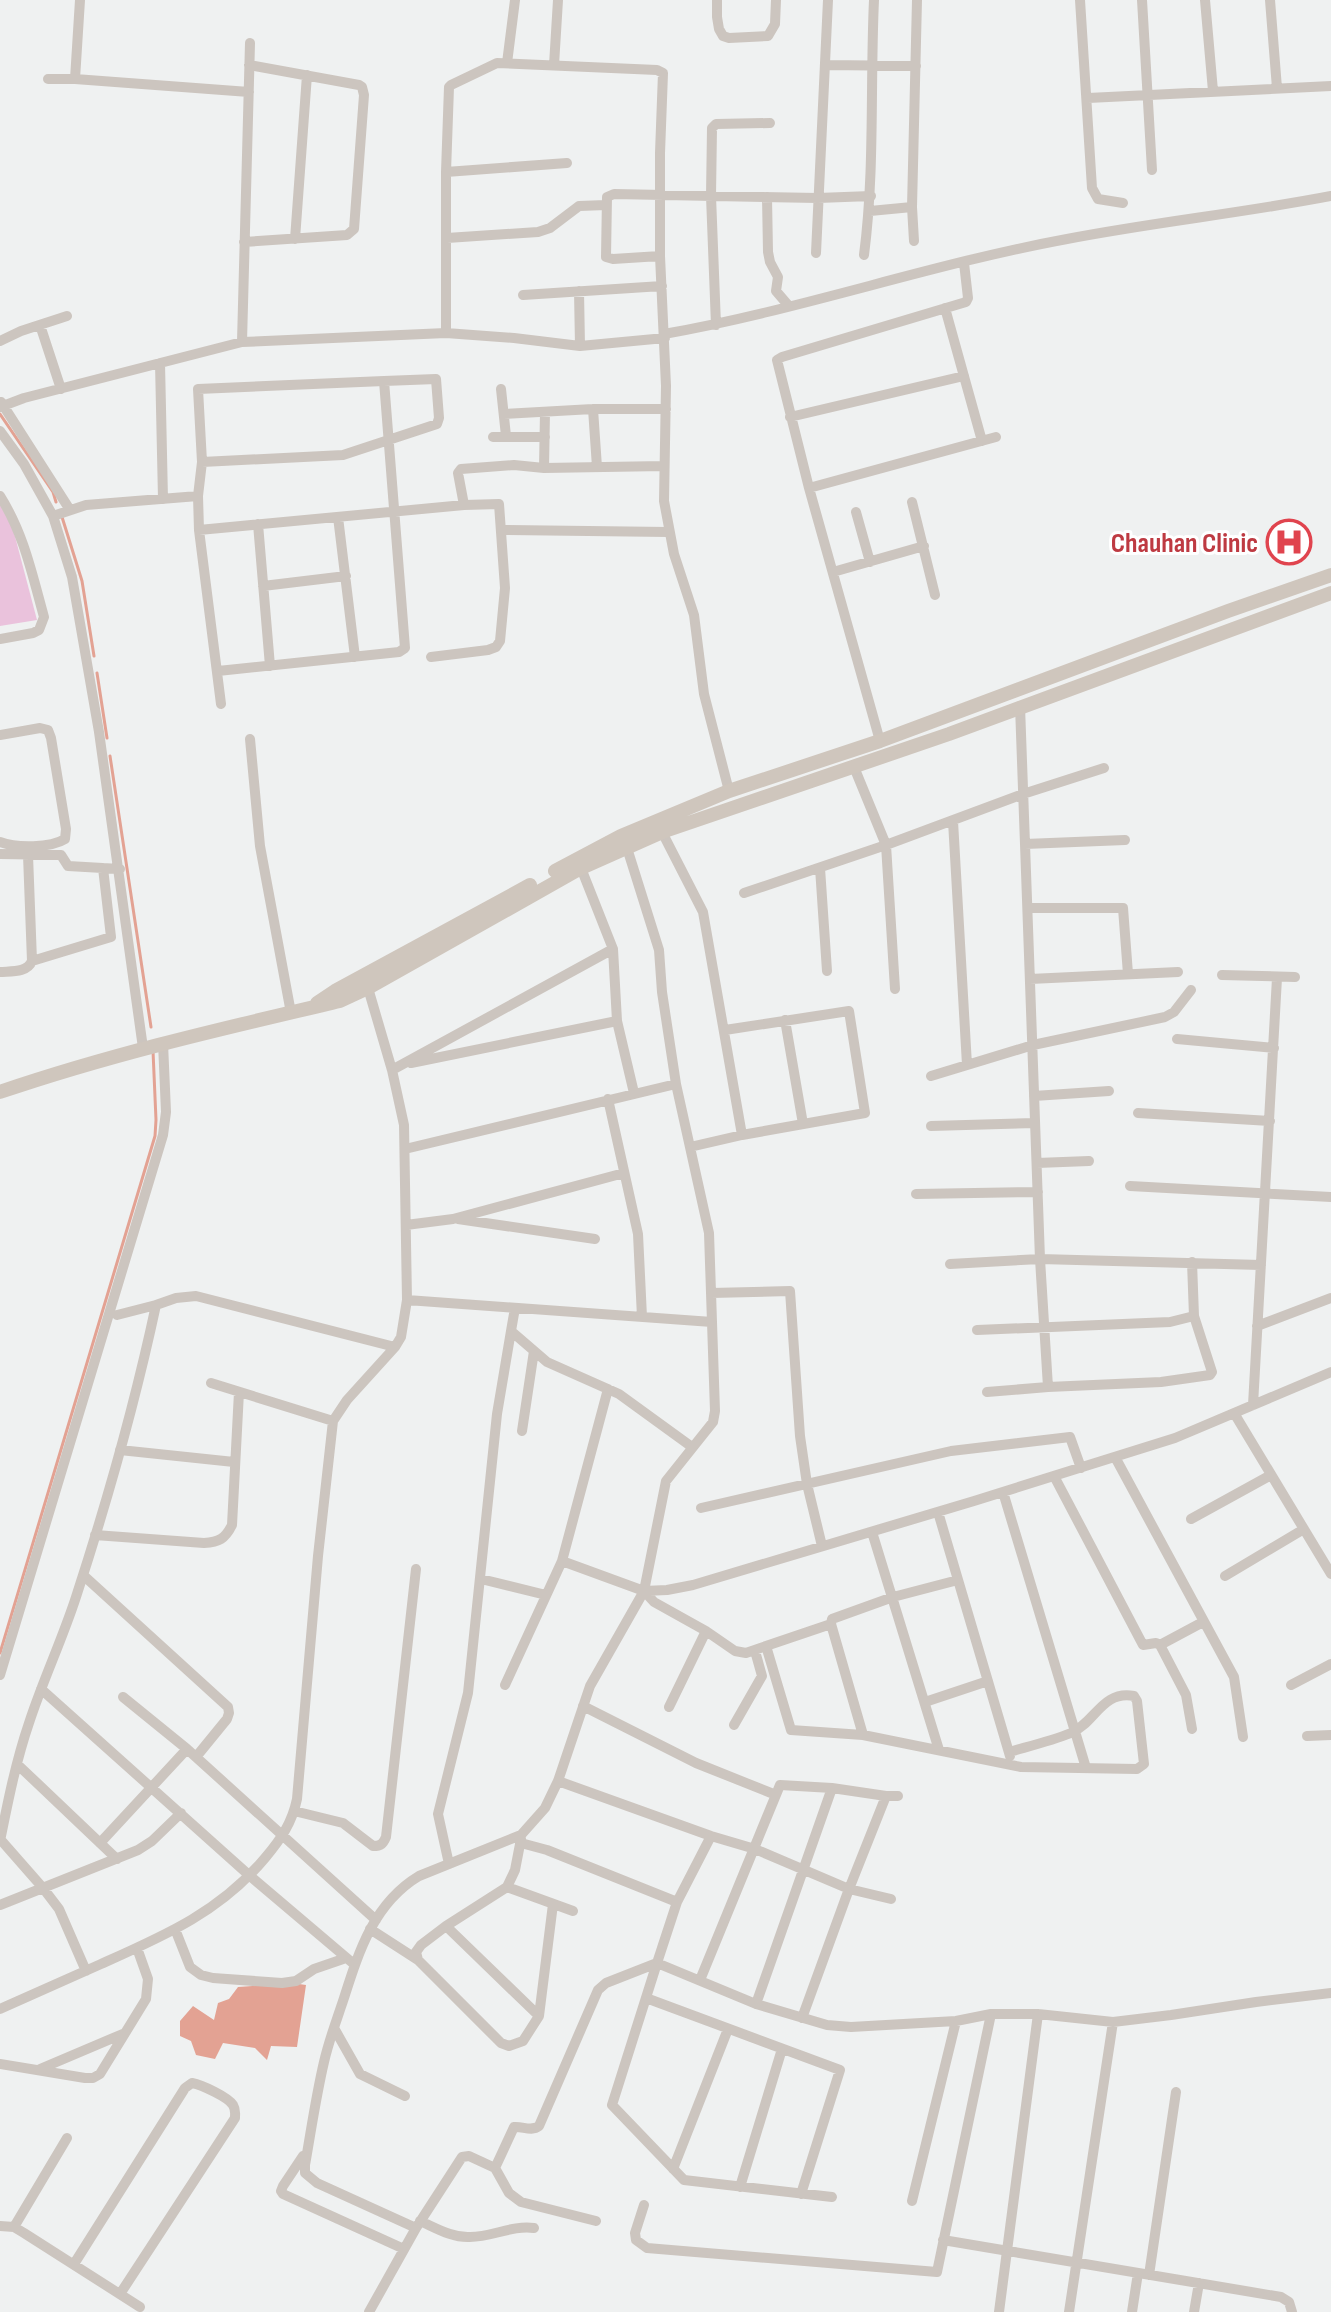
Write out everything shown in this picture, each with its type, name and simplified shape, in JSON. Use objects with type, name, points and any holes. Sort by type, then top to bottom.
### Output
[{"type":"main road","points":[[311,1008],[335,991],[656,820],[1331,575]]},
{"type":"main road","points":[[0,1092],[143,1048],[340,1001],[581,868],[662,832],[854,767],[1331,593]]},
{"type":"street","points":[[75,79],[80,0]]},
{"type":"street","points":[[507,63],[515,0]]},
{"type":"street","points":[[554,65],[558,0]]},
{"type":"street","points":[[717,0],[719,29],[723,36],[729,38],[768,36],[775,24],[776,0]]},
{"type":"street","points":[[816,253],[828,0]]},
{"type":"street","points":[[864,255],[871,196],[874,0]]},
{"type":"street","points":[[914,241],[912,207],[917,0]]},
{"type":"street","points":[[1080,0],[1093,192],[1098,199],[1123,203]]},
{"type":"street","points":[[1142,0],[1152,170]]},
{"type":"street","points":[[1205,0],[1213,91]]},
{"type":"street","points":[[1270,0],[1277,88]]},
{"type":"street","points":[[242,342],[250,43]]},
{"type":"street","points":[[446,333],[449,87],[490,65],[507,63],[657,70],[663,73],[660,256],[666,409],[664,501],[668,532],[694,615],[704,694],[729,791]]},
{"type":"street","points":[[244,242],[351,233],[356,225],[364,90],[359,85],[249,65]]},
{"type":"street","points":[[826,65],[916,66]]},
{"type":"street","points":[[295,239],[307,75]]},
{"type":"street","points":[[48,79],[249,92]]},
{"type":"street","points":[[1088,98],[1331,86]]},
{"type":"street","points":[[716,325],[711,196],[713,126],[770,123]]},
{"type":"street","points":[[446,172],[567,163]]},
{"type":"street","points":[[660,256],[606,257],[606,200],[610,195],[871,196]]},
{"type":"street","points":[[70,510],[1,404],[242,342],[446,333],[580,346],[664,336],[1066,239],[1331,196]]},
{"type":"street","points":[[767,197],[769,257],[778,277],[776,291],[788,305]]},
{"type":"street","points":[[447,238],[538,232],[550,228],[579,206],[606,205]]},
{"type":"street","points":[[870,211],[912,207]]},
{"type":"street","points":[[880,741],[809,488],[777,360],[963,304],[967,300],[964,263]]},
{"type":"street","points":[[523,295],[662,286]]},
{"type":"street","points":[[579,291],[580,346]]},
{"type":"street","points":[[945,308],[982,441]]},
{"type":"street","points":[[0,341],[67,316]]},
{"type":"street","points":[[40,325],[61,389]]},
{"type":"street","points":[[160,363],[163,499]]},
{"type":"street","points":[[790,417],[964,376]]},
{"type":"street","points":[[202,462],[343,455],[365,449],[437,424],[437,382],[433,377],[198,389],[202,462],[198,496],[199,530],[221,704]]},
{"type":"street","points":[[218,671],[399,652],[405,648],[384,381]]},
{"type":"street","points":[[501,389],[506,436]]},
{"type":"street","points":[[593,409],[597,467]]},
{"type":"street","points":[[504,414],[666,409]]},
{"type":"street","points":[[544,468],[545,412]]},
{"type":"street","points":[[0,431],[24,464],[53,516],[72,577],[120,869],[143,1048]]},
{"type":"street","points":[[493,437],[545,437]]},
{"type":"street","points":[[809,488],[996,437]]},
{"type":"street","points":[[464,505],[458,473],[461,469],[514,465],[544,468],[664,466]]},
{"type":"street","points":[[0,496],[18,527],[44,617],[39,630],[0,639]]},
{"type":"street","points":[[53,516],[86,505],[198,496]]},
{"type":"street","points":[[912,502],[935,595]]},
{"type":"street","points":[[199,530],[499,504],[505,588],[500,641],[488,650],[431,657]]},
{"type":"street","points":[[856,512],[870,562]]},
{"type":"street","points":[[338,517],[355,657]]},
{"type":"street","points":[[258,524],[270,666]]},
{"type":"street","points":[[501,530],[668,532]]},
{"type":"street","points":[[833,572],[924,546]]},
{"type":"street","points":[[263,586],[346,576]]},
{"type":"street","points":[[1020,706],[1040,1259],[1048,1387]]},
{"type":"street","points":[[0,735],[40,728],[48,730],[66,829],[65,839],[58,844],[7,845],[0,842]]},
{"type":"street","points":[[250,739],[260,846],[291,1013]]},
{"type":"street","points":[[854,767],[886,845],[895,989]]},
{"type":"street","points":[[744,893],[1104,768]]},
{"type":"street","points":[[953,821],[967,1065]]},
{"type":"street","points":[[662,832],[703,912],[742,1135]]},
{"type":"street","points":[[1025,844],[1125,840]]},
{"type":"street","points":[[418,1960],[416,1952],[421,1945],[507,1887],[512,1878],[521,1839],[545,1808],[558,1781],[590,1686],[644,1591],[666,1481],[713,1422],[709,1233],[676,1084],[659,950],[627,848]]},
{"type":"street","points":[[0,854],[61,855],[68,866],[120,869]]},
{"type":"street","points":[[0,972],[23,970],[30,967],[32,961],[28,855]]},
{"type":"street","points":[[32,961],[111,937],[103,868]]},
{"type":"street","points":[[581,868],[613,949],[617,1021],[634,1093]]},
{"type":"street","points":[[820,868],[827,971]]},
{"type":"street","points":[[1028,908],[1123,908],[1128,974]]},
{"type":"street","points":[[396,1068],[613,949]]},
{"type":"street","points":[[1030,979],[1178,972]]},
{"type":"street","points":[[1222,975],[1295,977]]},
{"type":"street","points":[[1253,1405],[1277,978]]},
{"type":"street","points":[[0,2009],[194,1920],[250,1876],[283,1836],[293,1818],[333,1421],[347,1400],[395,1347],[401,1337],[407,1300],[404,1125],[396,1068],[368,988]]},
{"type":"street","points":[[931,1076],[1033,1045],[1165,1017],[1174,1012],[1191,990]]},
{"type":"street","points":[[690,1147],[865,1113],[849,1011],[725,1030]]},
{"type":"street","points":[[785,1020],[803,1124]]},
{"type":"street","points":[[396,1068],[617,1021]]},
{"type":"street","points":[[1177,1039],[1274,1048]]},
{"type":"street","points":[[0,1675],[163,1135],[166,1112],[163,1043]]},
{"type":"street","points":[[405,1149],[676,1084]]},
{"type":"street","points":[[1034,1096],[1109,1091]]},
{"type":"street","points":[[608,1099],[638,1234],[642,1317]]},
{"type":"street","points":[[1138,1113],[1270,1121]]},
{"type":"street","points":[[931,1126],[1035,1123]]},
{"type":"street","points":[[1037,1163],[1089,1161]]},
{"type":"street","points":[[406,1225],[453,1219],[624,1173]]},
{"type":"street","points":[[1130,1186],[1331,1197]]},
{"type":"street","points":[[916,1194],[1038,1192]]},
{"type":"street","points":[[453,1219],[595,1239]]},
{"type":"street","points":[[950,1264],[1040,1259],[1261,1265]]},
{"type":"street","points":[[987,1392],[1161,1382],[1210,1375],[1212,1372],[1194,1316],[1192,1262]]},
{"type":"street","points":[[711,1293],[790,1291],[800,1436],[807,1484],[822,1546]]},
{"type":"street","points":[[117,1315],[176,1298],[196,1296],[395,1347]]},
{"type":"street","points":[[1257,1326],[1331,1298]]},
{"type":"street","points":[[407,1300],[712,1322]]},
{"type":"street","points":[[86,1971],[59,1909],[0,1840],[17,1764],[41,1689],[68,1621],[120,1450],[156,1305]]},
{"type":"street","points":[[449,1864],[438,1814],[468,1693],[497,1414],[515,1308]]},
{"type":"street","points":[[977,1330],[1170,1322],[1194,1316]]},
{"type":"street","points":[[511,1331],[547,1362],[619,1394],[692,1447]]},
{"type":"street","points":[[522,1431],[534,1351]]},
{"type":"street","points":[[562,1561],[644,1591],[693,1585],[1175,1438],[1329,1376]]},
{"type":"street","points":[[211,1383],[333,1421]]},
{"type":"street","points":[[505,1685],[562,1561],[608,1389]]},
{"type":"street","points":[[95,1535],[204,1543],[226,1537],[232,1525],[239,1392]]},
{"type":"street","points":[[1234,1413],[1304,1529],[1326,1556],[1331,1574]]},
{"type":"street","points":[[701,1508],[951,1451],[1070,1437],[1081,1468]]},
{"type":"street","points":[[120,1450],[234,1462]]},
{"type":"street","points":[[1115,1457],[1234,1677],[1243,1737]]},
{"type":"street","points":[[1191,1519],[1271,1475]]},
{"type":"street","points":[[1054,1476],[1143,1645],[1160,1645],[1186,1695],[1192,1729]]},
{"type":"street","points":[[1003,1492],[1086,1768]]},
{"type":"street","points":[[938,1512],[1013,1766]]},
{"type":"street","points":[[1225,1576],[1304,1529]]},
{"type":"street","points":[[872,1532],[939,1750]]},
{"type":"street","points":[[294,1811],[335,1819],[373,1846],[383,1844],[416,1569]]},
{"type":"street","points":[[83,1575],[228,1707],[227,1719],[196,1757]]},
{"type":"street","points":[[481,1579],[546,1595]]},
{"type":"street","points":[[863,1735],[831,1624],[834,1616],[958,1580]]},
{"type":"street","points":[[644,1591],[654,1602],[735,1651],[746,1653],[831,1624]]},
{"type":"street","points":[[1160,1645],[1203,1622]]},
{"type":"street","points":[[669,1707],[706,1631]]},
{"type":"street","points":[[761,1648],[791,1730],[863,1735],[1013,1766],[1137,1769],[1143,1766],[1136,1698],[1129,1695],[1109,1699],[1075,1731],[1009,1752]]},
{"type":"street","points":[[734,1725],[762,1676],[761,1648]]},
{"type":"street","points":[[1291,1685],[1331,1664]]},
{"type":"street","points":[[925,1702],[988,1681]]},
{"type":"street","points":[[41,1689],[350,1961]]},
{"type":"street","points":[[123,1697],[196,1757],[373,1924],[418,1960],[501,2043],[509,2046],[523,2041],[539,2016],[553,1904]]},
{"type":"street","points":[[583,1706],[696,1763],[776,1795]]},
{"type":"street","points":[[1307,1736],[1331,1735]]},
{"type":"street","points":[[100,1843],[187,1749]]},
{"type":"street","points":[[17,1764],[117,1859]]},
{"type":"street","points":[[558,1781],[755,1849],[849,1889],[891,1899]]},
{"type":"street","points":[[700,1980],[780,1785],[898,1796]]},
{"type":"street","points":[[756,2004],[832,1788]]},
{"type":"street","points":[[802,2018],[886,1796]]},
{"type":"street","points":[[0,1905],[117,1859],[152,1841],[181,1813]]},
{"type":"street","points":[[711,1836],[677,1902],[612,2105],[684,2180],[832,2197]]},
{"type":"street","points":[[534,2228],[516,2227],[469,2237],[453,2235],[418,2225],[310,2178],[305,2173],[324,2062],[350,1961],[384,1906],[406,1884],[449,1864],[521,1839],[677,1902]]},
{"type":"street","points":[[507,1887],[573,1911]]},
{"type":"street","points":[[446,1926],[539,2016]]},
{"type":"street","points":[[175,1929],[190,1967],[201,1975],[213,1978],[282,1983],[296,1981],[314,1969],[350,1961]]},
{"type":"street","points":[[0,2064],[85,2078],[93,2078],[105,2069],[146,1999],[147,1970],[137,1948]]},
{"type":"street","points":[[495,2168],[514,2127],[529,2129],[539,2126],[598,1990],[606,1983],[657,1963],[756,2004],[827,2025],[851,2027],[956,2021],[991,2014],[1038,2014],[1113,2022],[1331,1993]]},
{"type":"street","points":[[646,1998],[840,2070],[801,2194]]},
{"type":"street","points":[[644,2205],[635,2233],[636,2240],[647,2248],[937,2272],[991,2014]]},
{"type":"street","points":[[1001,2311],[1038,2014]]},
{"type":"street","points":[[912,2201],[956,2021]]},
{"type":"street","points":[[1069,2312],[1113,2022]]},
{"type":"street","points":[[334,2028],[360,2074],[405,2096]]},
{"type":"street","points":[[673,2169],[728,2029]]},
{"type":"street","points":[[38,2070],[126,2033]]},
{"type":"street","points":[[740,2187],[782,2049]]},
{"type":"street","points":[[74,2264],[185,2088],[192,2083],[199,2085],[232,2102],[236,2109],[235,2118],[120,2294]]},
{"type":"street","points":[[1132,2312],[1144,2274],[1176,2092]]},
{"type":"street","points":[[14,2227],[67,2138]]},
{"type":"street","points":[[307,2150],[283,2186],[283,2194],[404,2249]]},
{"type":"street","points":[[369,2312],[418,2225],[462,2157],[469,2156],[495,2168],[509,2193],[521,2202],[596,2221]]},
{"type":"street","points":[[0,2226],[14,2227],[140,2307]]},
{"type":"street","points":[[943,2240],[1281,2297],[1289,2302],[1292,2312]]},
{"type":"street","points":[[1194,2312],[1199,2283]]},
{"type":"shaded area","points":[[0,505],[12,525],[37,620],[0,626]]},
{"type":"shaded area","points":[[292,1983],[306,1985],[297,2047],[271,2046],[267,2060],[255,2048],[223,2043],[215,2059],[196,2055],[191,2041],[180,2036],[180,2021],[193,2006],[214,2020],[218,2003],[229,1999],[238,1987]]},
{"type":"waterway","points":[[0,414],[53,492],[56,502]]},
{"type":"waterway","points":[[62,517],[82,581],[94,656]]},
{"type":"waterway","points":[[97,673],[107,738]]},
{"type":"waterway","points":[[110,756],[151,1027]]},
{"type":"waterway","points":[[0,1653],[155,1136],[153,1051]]},
{"type":"place","name":"Chauhan Clinic","points":[[1289,542]]}]
